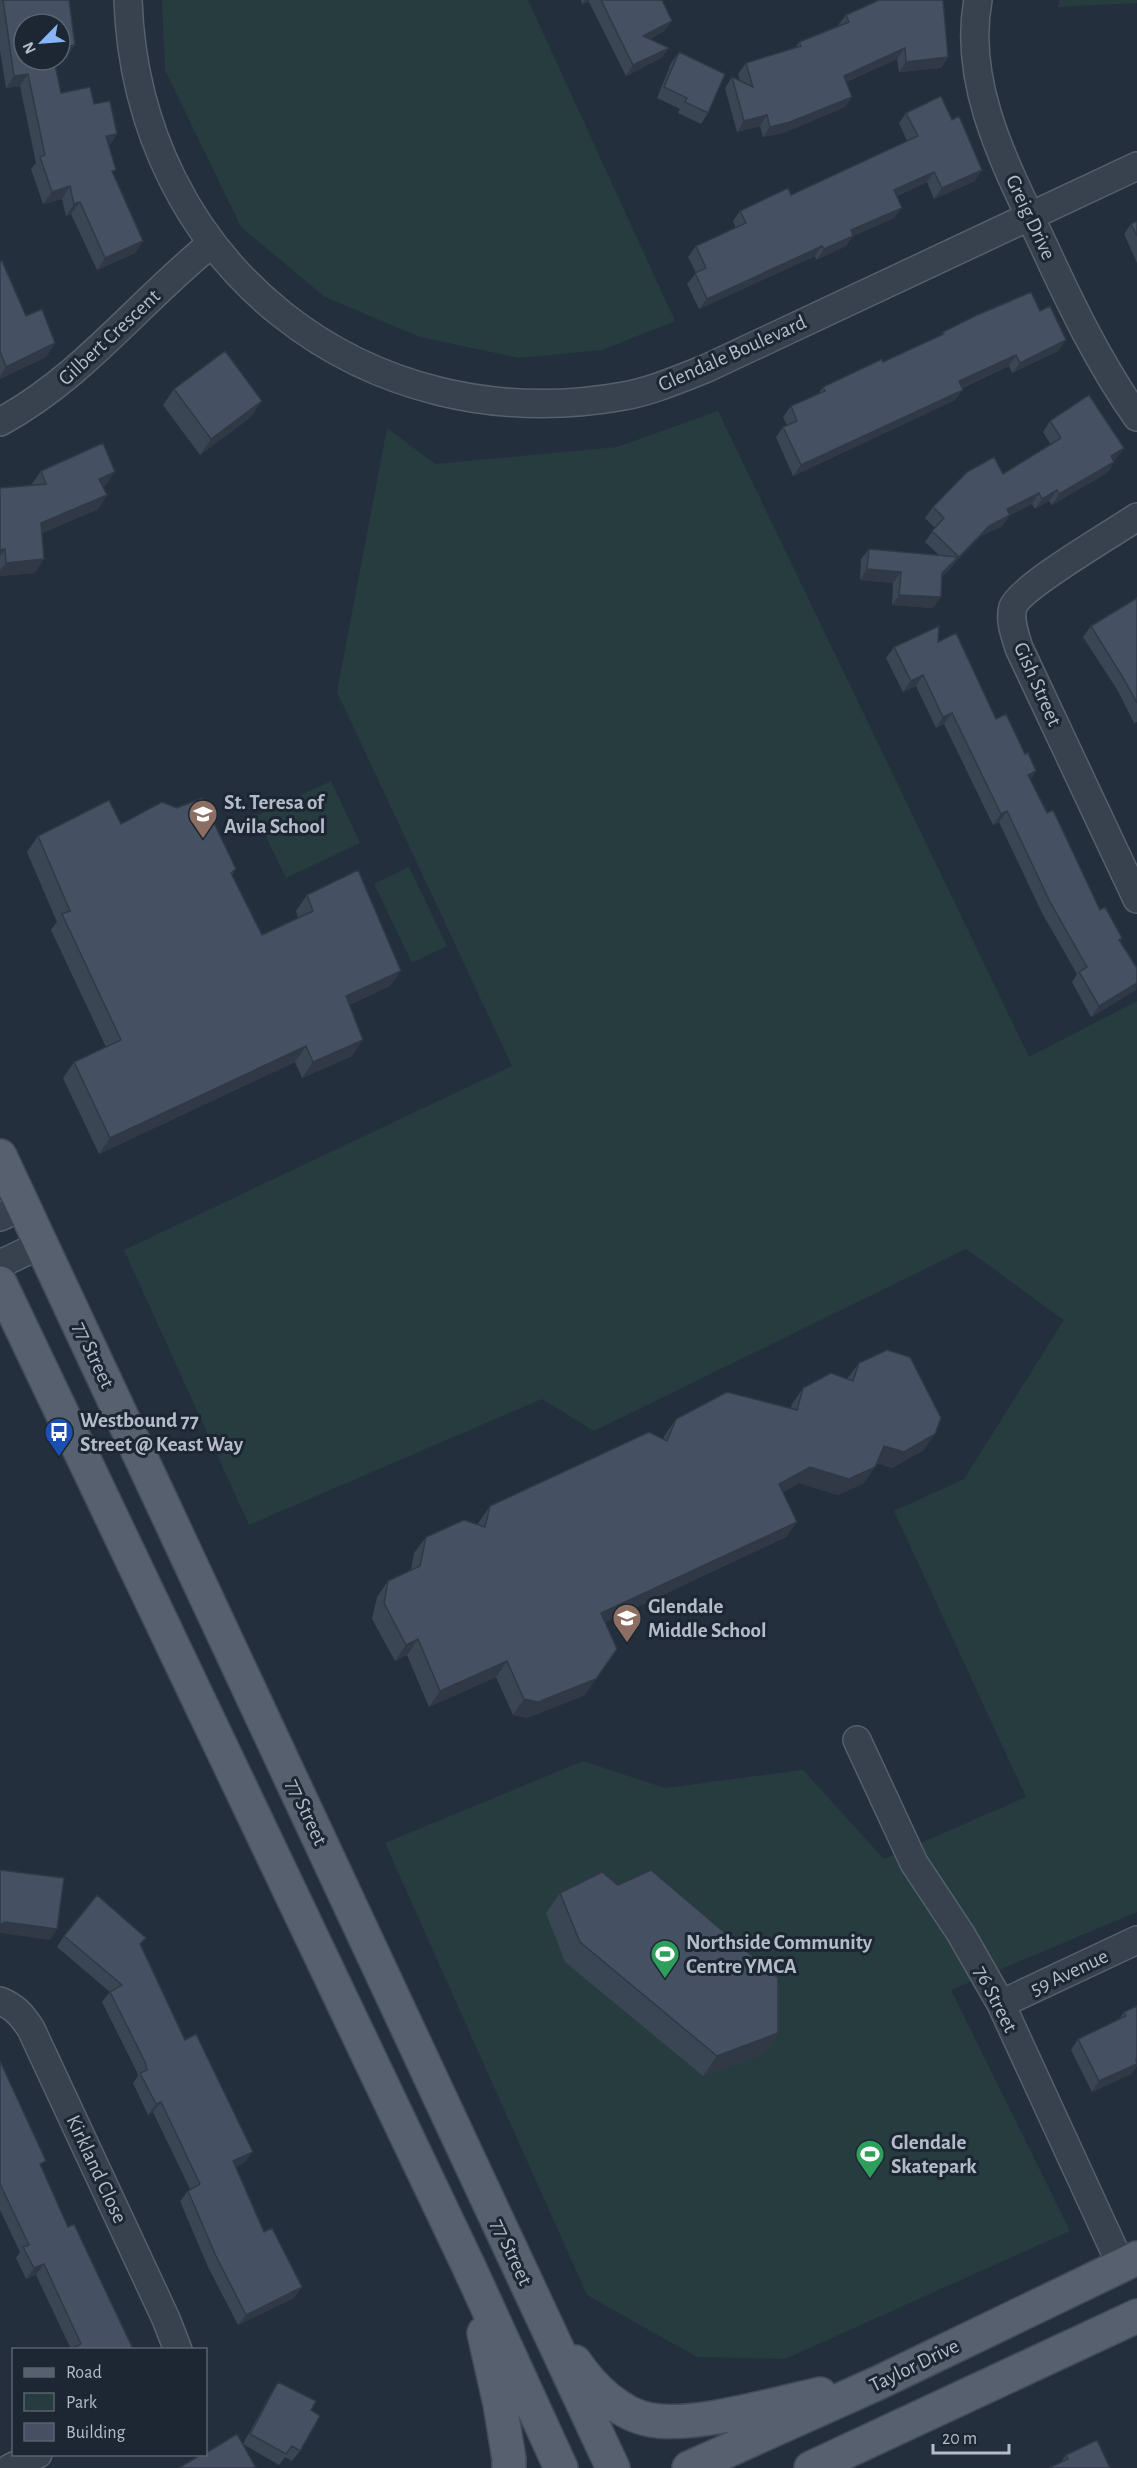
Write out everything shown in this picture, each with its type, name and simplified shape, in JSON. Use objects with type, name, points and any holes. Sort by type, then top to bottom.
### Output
[{"type":"main road","name":"77 Street","points":[[0,1156],[12,1212],[42,1244],[613,2468]]},
{"type":"main road","points":[[0,1283],[469,2267],[561,2468]]},
{"type":"main road","name":"Taylor Drive","points":[[689,2468],[880,2382],[1129,2262]]},
{"type":"main road","points":[[469,2267],[501,2404],[509,2468]]},
{"type":"main road","points":[[537,2307],[582,2372],[607,2399],[650,2420],[694,2420],[880,2382]]},
{"type":"main road","points":[[811,2468],[1137,2316]]},
{"type":"street","name":"Glendale Boulevard","points":[[128,0],[131,50],[137,84],[149,124],[169,172],[188,209],[211,244],[270,307],[308,334],[353,361],[430,389],[491,401],[541,404],[594,401],[657,388],[705,369],[1137,166]]},
{"type":"street","name":"Greig Drive","points":[[978,0],[976,47],[984,104],[997,144],[1084,332],[1108,374],[1137,417]]},
{"type":"street","name":"Gilbert Crescent","points":[[0,422],[50,391],[78,368],[188,262],[211,244]]},
{"type":"street","name":"Gish Street","points":[[1137,517],[1032,587],[1013,606],[1012,619],[1019,648],[1137,899]]},
{"type":"street","points":[[0,1264],[42,1244]]},
{"type":"street","name":"76 Street","points":[[857,1740],[915,1863],[962,1934],[1001,2004],[1129,2262]]},
{"type":"street","name":"59 Avenue","points":[[1001,2004],[1137,1940]]},
{"type":"street","name":"Kirkland Close","points":[[0,2001],[21,2013],[31,2029],[178,2348]]},
{"type":"street","points":[[10,2468],[34,2456]]},
{"type":"green space","points":[[162,0],[528,0],[675,321],[602,350],[519,358],[420,337],[325,297],[241,227],[165,70]]},
{"type":"green space","points":[[1060,0],[1137,0],[1137,3],[1058,7]]},
{"type":"green space","points":[[718,411],[1029,1057],[1137,1001],[1137,1912],[951,1990],[1070,2231],[785,2359],[697,2357],[587,2295],[385,1843],[583,1761],[665,1788],[803,1770],[884,1859],[1026,1797],[894,1511],[964,1479],[1064,1320],[966,1249],[594,1431],[542,1399],[249,1525],[124,1250],[512,1066],[337,692],[387,428],[435,464],[617,447]]},
{"type":"green space","points":[[331,781],[360,843],[286,878],[256,816]]},
{"type":"green space","points":[[409,867],[447,946],[412,963],[374,884]]},
{"type":"building","points":[[3,0],[69,0],[71,12],[12,12],[12,62]]},
{"type":"building","points":[[601,0],[662,0],[672,21],[643,36],[669,48],[633,65]]},
{"type":"building","points":[[879,0],[943,0],[948,57],[906,62],[905,48],[844,76],[852,97],[790,122],[770,127],[767,115],[744,121],[732,77],[753,87],[746,63],[801,46],[799,42],[849,22],[846,15]]},
{"type":"building","points":[[72,22],[75,45],[72,45]]},
{"type":"building","points":[[679,52],[725,74],[708,113],[685,102],[687,98],[664,87]]},
{"type":"building","points":[[13,72],[57,72],[61,93],[90,87],[94,104],[110,101],[117,134],[106,136],[116,170],[112,171],[143,241],[105,258],[80,202],[74,204],[70,186],[52,192],[40,157],[45,155],[28,74],[14,76]]},
{"type":"building","points":[[941,96],[952,120],[959,116],[982,170],[942,188],[934,172],[894,190],[902,208],[851,230],[853,236],[824,249],[822,246],[707,299],[695,273],[706,268],[696,246],[746,223],[740,211],[788,188],[791,195],[918,136],[906,113]]},
{"type":"building","points":[[1137,221],[1137,236],[1131,224]]},
{"type":"building","points":[[2,261],[26,316],[42,309],[55,343],[6,367],[0,351],[0,262]]},
{"type":"building","points":[[1031,292],[1040,311],[1050,306],[1066,340],[1020,363],[1016,355],[959,381],[963,390],[801,465],[783,427],[797,421],[791,406],[825,391],[823,387],[882,359],[883,362],[944,334],[943,332],[975,316]]},
{"type":"building","points":[[225,351],[262,401],[211,439],[174,389]]},
{"type":"building","points":[[1089,395],[1124,448],[1111,456],[1114,462],[1059,494],[1057,490],[1042,499],[1039,493],[1007,509],[1010,515],[989,526],[959,557],[932,531],[944,518],[933,507],[967,472],[994,457],[1003,474],[1061,438],[1050,421]]},
{"type":"building","points":[[103,443],[115,472],[99,479],[107,495],[41,523],[44,559],[6,563],[5,549],[0,550],[0,488],[46,484],[41,471]]},
{"type":"building","points":[[869,549],[958,557],[942,573],[941,597],[899,595],[901,572],[867,569]]},
{"type":"building","points":[[1137,598],[1137,703],[1091,626]]},
{"type":"building","points":[[939,626],[938,642],[956,633],[996,719],[1006,714],[1025,754],[1028,753],[1036,771],[1028,775],[1047,813],[1053,810],[1100,910],[1105,907],[1122,938],[1119,940],[1137,968],[1137,983],[1099,1006],[1079,972],[1087,967],[1050,902],[1007,811],[1001,814],[952,713],[943,717],[923,675],[911,681],[894,647]]},
{"type":"building","points":[[202,798],[236,869],[231,873],[262,935],[313,911],[307,895],[358,870],[401,971],[346,996],[363,1040],[313,1062],[306,1046],[110,1138],[74,1062],[121,1040],[62,914],[70,911],[38,836],[109,800],[121,824],[162,802],[177,808]]},
{"type":"building","points":[[887,1350],[910,1357],[941,1418],[935,1434],[904,1452],[884,1446],[875,1467],[849,1479],[810,1467],[779,1484],[797,1522],[601,1613],[617,1649],[596,1679],[538,1702],[524,1699],[507,1661],[440,1691],[418,1639],[406,1645],[384,1603],[388,1581],[420,1566],[426,1537],[464,1520],[485,1527],[490,1506],[649,1432],[667,1441],[676,1419],[727,1392],[797,1410],[803,1388],[831,1373],[853,1381],[859,1363]]},
{"type":"building","points":[[0,1870],[64,1878],[57,1929],[5,1922],[0,1925]]},
{"type":"building","name":"Northside Community Centre YMCA","points":[[651,1870],[778,1978],[778,2033],[717,2056],[580,1942],[560,1893],[602,1872],[618,1885]]},
{"type":"building","points":[[97,1895],[146,1938],[140,1944],[185,2040],[196,2034],[253,2152],[233,2161],[264,2232],[272,2228],[302,2287],[246,2315],[216,2256],[188,2191],[200,2184],[161,2102],[156,2104],[140,2073],[147,2070],[145,2062],[110,1992],[122,1985],[64,1936]]},
{"type":"building","points":[[1137,2006],[1137,2064],[1099,2081],[1078,2039],[1126,2016],[1124,2012]]},
{"type":"building","points":[[0,2061],[46,2161],[40,2164],[68,2227],[74,2224],[133,2348],[75,2347],[81,2344],[44,2264],[34,2268],[23,2247],[29,2245],[0,2184]]},
{"type":"building","points":[[278,2382],[316,2401],[311,2410],[320,2416],[300,2451],[292,2446],[286,2454],[250,2434]]},
{"type":"building","points":[[237,2434],[256,2468],[179,2468],[199,2456],[207,2456],[207,2452]]},
{"type":"building","points":[[1097,2440],[1110,2468],[1049,2468],[1068,2459],[1066,2455]]},
{"type":"place","name":"St. Teresa of Avila School","points":[[203,840]]},
{"type":"place","name":"Westbound 77 Street @ Keast Way","points":[[59,1458]]},
{"type":"place","name":"Glendale Middle School","points":[[627,1644]]},
{"type":"place","name":"Northside Community Centre YMCA","points":[[665,1980]]},
{"type":"place","name":"Glendale Skatepark","points":[[870,2180]]}]
